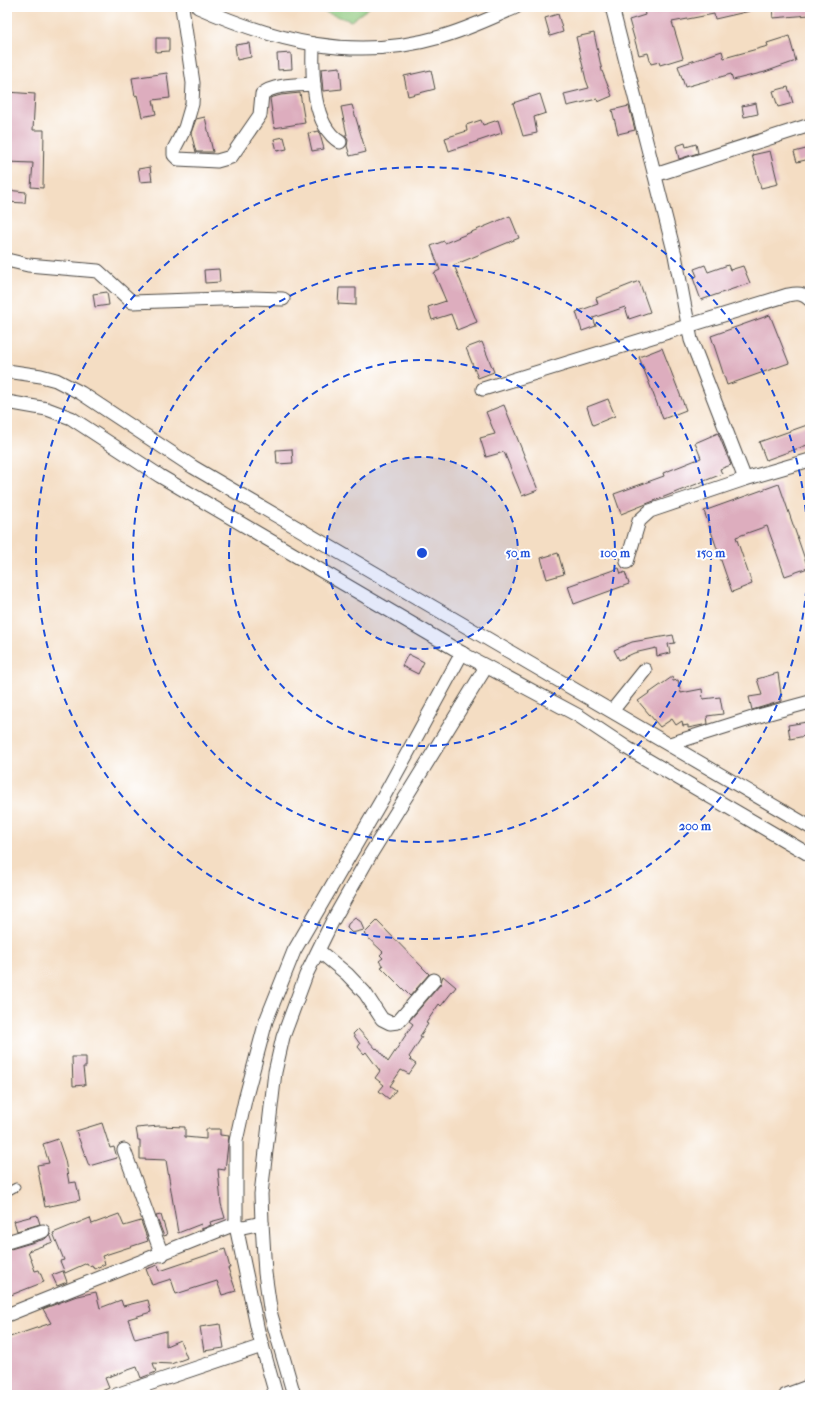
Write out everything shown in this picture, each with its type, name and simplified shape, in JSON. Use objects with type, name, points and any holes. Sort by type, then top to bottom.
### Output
[{"type":"street","points":[[182,7],[193,83],[189,116],[174,149],[174,155],[178,159],[218,161],[231,157],[260,115],[262,94],[268,90],[279,87],[314,84]]},
{"type":"street","points":[[198,7],[224,19],[313,44],[347,49],[388,48],[439,38],[516,7]]},
{"type":"street","points":[[612,7],[675,255],[691,340],[745,479]]},
{"type":"street","points":[[313,44],[312,74],[325,127],[334,138],[340,142]]},
{"type":"street","points":[[655,175],[810,125]]},
{"type":"street","points":[[7,260],[28,265],[98,271],[132,302],[251,298],[283,299]]},
{"type":"street","points":[[483,389],[689,327],[788,295],[804,295],[810,300]]},
{"type":"street","points":[[7,371],[41,376],[68,386],[116,415],[193,467],[612,710],[810,827]]},
{"type":"street","points":[[7,402],[47,409],[71,418],[160,476],[465,655],[579,716],[627,748],[810,855]]},
{"type":"street","points":[[627,562],[639,522],[650,511],[745,479],[810,460]]},
{"type":"street","points":[[276,1395],[262,1346],[249,1225],[236,1141],[246,1093],[270,1009],[294,951],[465,655]]},
{"type":"street","points":[[294,1395],[271,1315],[265,1273],[249,1225],[261,1194],[275,1072],[289,1017],[306,974],[319,951],[332,922],[370,855],[485,665]]},
{"type":"street","points":[[612,710],[645,670]]},
{"type":"street","points":[[670,744],[762,715],[810,702]]},
{"type":"street","points":[[319,951],[347,974],[365,993],[382,1019],[390,1023],[398,1022],[434,980]]},
{"type":"street","points":[[124,1150],[162,1254]]},
{"type":"street","points":[[7,1315],[230,1226],[249,1225]]},
{"type":"street","points":[[7,1242],[42,1231]]},
{"type":"street","points":[[116,1395],[262,1346]]},
{"type":"street","points":[[786,1395],[810,1386]]},
{"type":"lane","points":[[7,1192],[16,1187]]},
{"type":"green space","points":[[309,7],[370,7],[351,21]]},
{"type":"building","points":[[656,7],[749,7],[750,11],[715,19],[714,14],[672,22],[683,58],[660,65],[659,62],[651,64],[648,53],[639,55],[629,20],[645,15],[644,10]]},
{"type":"building","points":[[772,7],[810,7],[810,15],[773,18]]},
{"type":"building","points":[[558,14],[563,32],[550,36],[545,18]]},
{"type":"building","points":[[594,33],[602,71],[612,96],[598,102],[597,99],[567,106],[564,94],[589,88],[576,37]]},
{"type":"building","points":[[789,36],[796,61],[765,72],[733,80],[731,74],[685,87],[678,66],[722,51],[724,58],[768,46],[767,43]]},
{"type":"building","points":[[156,38],[169,38],[169,51],[156,52]]},
{"type":"building","points":[[249,43],[251,57],[237,60],[235,45]]},
{"type":"building","points":[[291,53],[292,69],[278,70],[277,54]]},
{"type":"building","points":[[340,67],[342,89],[323,91],[321,69]]},
{"type":"building","points":[[431,70],[435,89],[408,96],[404,76]]},
{"type":"building","points":[[167,73],[170,98],[153,100],[156,114],[142,117],[137,95],[135,96],[132,78]]},
{"type":"building","points":[[788,87],[793,103],[778,107],[773,91]]},
{"type":"building","points":[[7,92],[35,94],[33,130],[44,130],[43,188],[31,187],[33,163],[7,162]]},
{"type":"building","points":[[300,93],[305,123],[274,128],[270,98]]},
{"type":"building","points":[[540,94],[546,113],[534,117],[537,133],[523,136],[513,103]]},
{"type":"building","points":[[756,103],[758,114],[744,117],[742,106]]},
{"type":"building","points":[[352,105],[366,152],[350,156],[341,107]]},
{"type":"building","points":[[629,106],[635,130],[618,134],[612,110]]},
{"type":"building","points":[[205,117],[213,152],[196,152],[191,133],[196,119]]},
{"type":"building","points":[[481,120],[483,125],[498,120],[502,133],[449,151],[445,138],[467,131],[466,125]]},
{"type":"building","points":[[319,131],[324,149],[312,151],[308,133]]},
{"type":"building","points":[[284,137],[287,149],[277,151],[274,139]]},
{"type":"building","points":[[685,143],[686,147],[696,144],[698,153],[679,159],[676,146]]},
{"type":"building","points":[[810,148],[810,159],[797,162],[794,152]]},
{"type":"building","points":[[770,151],[778,184],[761,188],[752,155]]},
{"type":"building","points":[[150,167],[152,181],[140,182],[138,169]]},
{"type":"building","points":[[7,190],[26,192],[25,203],[7,202]]},
{"type":"building","points":[[510,216],[519,238],[454,265],[477,322],[457,330],[451,314],[432,320],[428,307],[446,301],[434,273],[440,270],[431,246],[444,241],[445,243]]},
{"type":"building","points":[[705,265],[708,272],[728,265],[730,270],[743,266],[750,283],[701,300],[693,278],[697,276],[694,269]]},
{"type":"building","points":[[219,269],[220,282],[205,283],[204,270]]},
{"type":"building","points":[[639,281],[650,312],[629,319],[625,307],[593,318],[596,326],[582,331],[576,312],[598,304],[596,298]]},
{"type":"building","points":[[339,288],[356,288],[356,305],[338,304]]},
{"type":"building","points":[[107,292],[109,305],[95,307],[93,294]]},
{"type":"building","points":[[770,315],[789,363],[727,385],[711,336]]},
{"type":"building","points":[[482,342],[494,372],[478,378],[466,348]]},
{"type":"building","points":[[662,348],[686,410],[663,419],[639,357]]},
{"type":"building","points":[[608,399],[615,416],[593,425],[587,407]]},
{"type":"building","points":[[504,405],[538,490],[522,496],[504,452],[486,457],[480,438],[495,434],[486,412]]},
{"type":"building","points":[[810,424],[810,444],[766,460],[759,442]]},
{"type":"building","points":[[718,433],[731,465],[720,469],[722,474],[621,514],[614,494],[664,476],[663,473],[701,458],[695,443]]},
{"type":"building","points":[[292,449],[293,463],[277,464],[276,450]]},
{"type":"building","points":[[779,484],[808,568],[785,576],[767,526],[736,537],[752,584],[732,592],[704,511]]},
{"type":"building","points":[[558,553],[564,574],[547,579],[541,558]]},
{"type":"building","points":[[619,568],[621,574],[625,572],[629,584],[574,604],[568,586]]},
{"type":"building","points":[[673,635],[675,643],[668,644],[670,653],[657,656],[656,648],[634,653],[619,660],[614,650],[632,642]]},
{"type":"building","points":[[408,654],[424,662],[418,674],[402,666]]},
{"type":"building","points":[[778,673],[782,701],[752,710],[749,697],[762,695],[757,679]]},
{"type":"building","points":[[672,677],[673,681],[678,680],[681,693],[702,689],[703,699],[720,697],[723,714],[707,716],[708,724],[688,728],[688,725],[683,726],[682,721],[676,725],[672,719],[660,727],[638,701]]},
{"type":"building","points":[[807,722],[810,735],[790,739],[788,725]]},
{"type":"building","points":[[355,918],[360,921],[364,930],[352,933],[347,928],[348,924]]},
{"type":"building","points":[[377,921],[429,974],[410,996],[381,967],[383,966],[379,961],[383,958],[380,955],[383,952],[364,934]]},
{"type":"building","points":[[443,976],[456,987],[441,1006],[439,1004],[426,1023],[428,1024],[420,1036],[422,1037],[409,1057],[411,1059],[410,1060],[416,1064],[409,1074],[401,1070],[390,1086],[396,1090],[389,1099],[379,1091],[384,1085],[375,1078],[380,1071],[366,1052],[364,1054],[358,1047],[360,1044],[353,1034],[358,1029],[376,1049],[377,1048],[388,1062],[413,1024],[409,1021],[440,985]]},
{"type":"building","points":[[72,1057],[86,1057],[86,1067],[83,1067],[85,1085],[73,1086]]},
{"type":"building","points":[[102,1123],[110,1148],[114,1147],[117,1158],[89,1166],[76,1131]]},
{"type":"building","points":[[159,1126],[185,1127],[185,1137],[206,1139],[206,1129],[220,1129],[220,1135],[229,1136],[225,1170],[218,1169],[221,1204],[225,1218],[210,1222],[211,1225],[202,1229],[201,1224],[178,1233],[166,1160],[140,1159],[140,1140],[138,1140],[136,1128]]},
{"type":"building","points":[[58,1139],[65,1160],[69,1183],[76,1182],[80,1200],[45,1207],[37,1165],[49,1163],[43,1144]]},
{"type":"building","points":[[119,1214],[124,1226],[141,1221],[148,1241],[102,1256],[105,1264],[94,1269],[92,1265],[89,1266],[87,1263],[65,1273],[60,1261],[64,1260],[53,1233],[90,1218],[92,1224]]},
{"type":"building","points":[[37,1215],[40,1224],[17,1231],[14,1221]]},
{"type":"building","points":[[161,1215],[167,1235],[164,1236],[156,1216]]},
{"type":"building","points":[[50,1234],[53,1242],[28,1251],[35,1271],[39,1270],[44,1282],[11,1295],[7,1285],[7,1250],[45,1239]]},
{"type":"building","points":[[225,1249],[230,1268],[228,1268],[236,1291],[222,1295],[217,1281],[176,1294],[171,1279],[152,1285],[146,1269],[158,1265],[160,1271]]},
{"type":"building","points":[[63,1271],[67,1282],[57,1286],[52,1275]]},
{"type":"building","points":[[96,1292],[100,1308],[121,1300],[123,1306],[148,1300],[151,1312],[128,1319],[135,1339],[166,1331],[166,1346],[180,1340],[187,1358],[171,1364],[153,1363],[156,1372],[141,1378],[137,1367],[105,1378],[109,1388],[92,1395],[7,1395],[7,1338],[51,1323],[43,1309],[74,1297]]},
{"type":"building","points":[[220,1324],[224,1348],[204,1351],[200,1327]]}]
